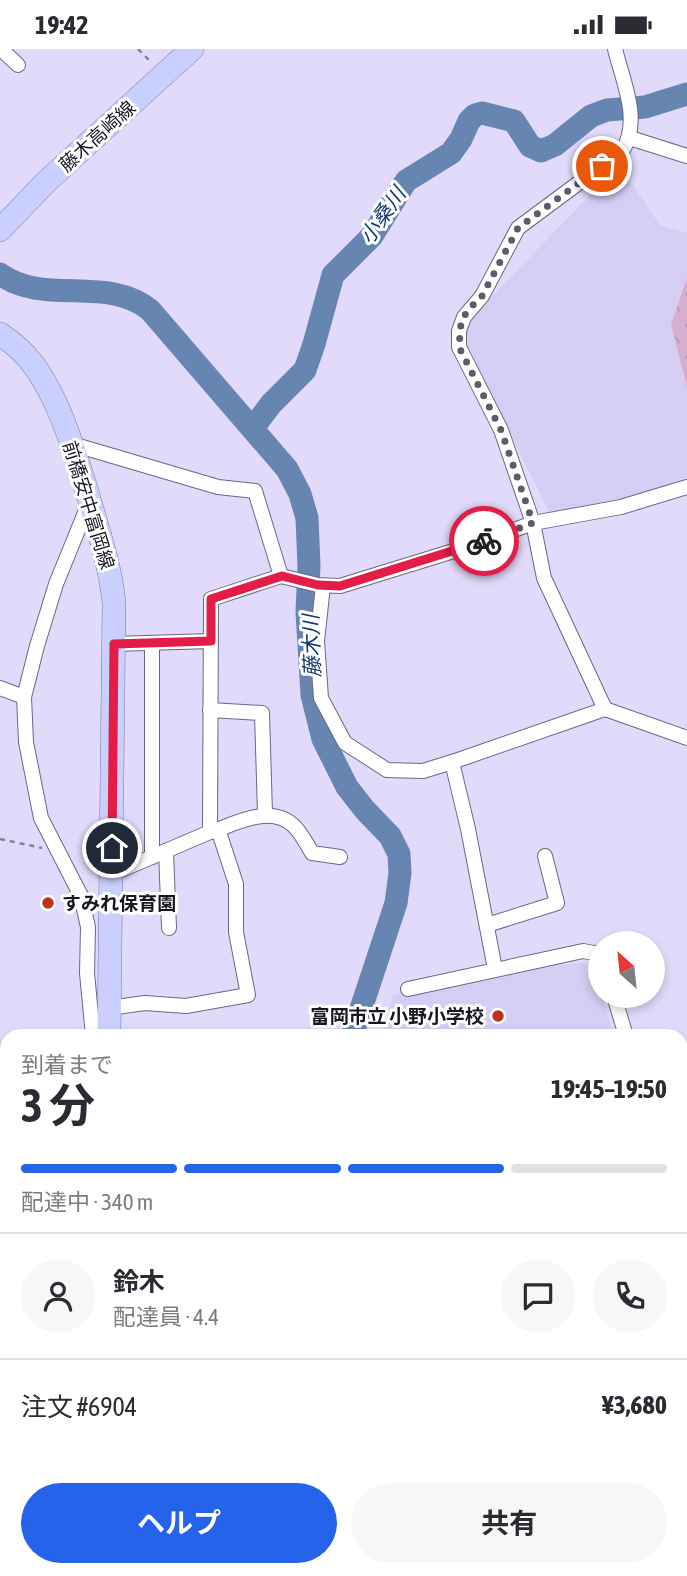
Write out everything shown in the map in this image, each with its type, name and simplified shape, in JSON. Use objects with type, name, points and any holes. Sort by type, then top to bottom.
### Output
[{"type":"main road","name":"藤木高崎線","points":[[2,227],[46,182],[192,49]]},
{"type":"main road","name":"前橋安中富岡線","points":[[0,334],[18,347],[41,375],[72,444],[110,572],[114,603],[114,644],[109,1029]]},
{"type":"street","points":[[1,49],[18,65]]},
{"type":"street","points":[[604,709],[544,578],[533,523],[501,430],[459,347],[461,323],[467,311],[482,296],[518,228],[623,150],[630,138],[632,116],[615,49]]},
{"type":"street","points":[[630,138],[687,156]]},
{"type":"street","points":[[72,444],[207,484],[255,491],[282,576]]},
{"type":"street","points":[[110,1008],[145,1003],[186,1006],[248,995],[236,932],[236,884],[214,831],[210,710],[211,599],[282,576],[320,585],[340,586],[473,545],[533,523],[621,507],[687,487]]},
{"type":"street","points":[[90,501],[57,584],[24,698],[26,742],[41,818],[82,896],[88,927],[92,1029]]},
{"type":"street","points":[[320,585],[317,641],[321,698],[345,743],[387,771],[423,771],[604,709],[687,738]]},
{"type":"street","points":[[114,644],[211,641]]},
{"type":"street","points":[[152,643],[152,857]]},
{"type":"street","points":[[0,688],[24,698]]},
{"type":"street","points":[[210,710],[262,713],[265,814]]},
{"type":"street","points":[[452,762],[495,969]]},
{"type":"street","points":[[112,874],[214,831],[265,814],[282,817],[296,827],[312,853],[340,857]]},
{"type":"street","points":[[166,851],[169,928]]},
{"type":"street","points":[[487,925],[557,902],[545,856]]},
{"type":"street","points":[[408,989],[588,952]]},
{"type":"street","points":[[618,1008],[624,1029]]},
{"type":"path","points":[[0,839],[59,851]]},
{"type":"shaded area","points":[[619,165],[660,225],[687,233],[687,477],[553,528],[549,511],[465,345],[465,331],[471,318]]},
{"type":"shaded area","name":"富岡市立 小野小学校","points":[[585,963],[588,967],[588,1008],[606,1008],[612,1029],[384,1029],[393,995],[554,965]]},
{"type":"green space","points":[[687,278],[687,387],[671,325]]},
{"type":"waterway","name":"小桑川","points":[[253,428],[271,404],[305,370],[333,275],[372,236],[406,181],[451,153],[475,115],[482,113],[514,121],[530,146],[541,151],[555,145],[591,116],[607,110],[645,107],[687,94]]},
{"type":"waterway","name":"藤木川","points":[[0,274],[17,283],[36,288],[115,294],[150,310],[287,469],[300,494],[307,518],[307,612],[312,695],[323,739],[347,787],[390,836],[399,854],[400,873],[396,903],[354,1029]]},
{"type":"way so far","points":[[484,541],[533,523],[501,430],[459,347],[461,323],[467,311],[482,296],[518,228],[602,166]]},
{"type":"place","name":"すみれ保育園","points":[[48,903]]},
{"type":"place","name":"富岡市立 小野小学校","points":[[498,1016]]},
{"type":"route","points":[[112,848],[114,644],[211,641],[211,599],[282,576],[318,585],[340,586],[484,541]]}]
